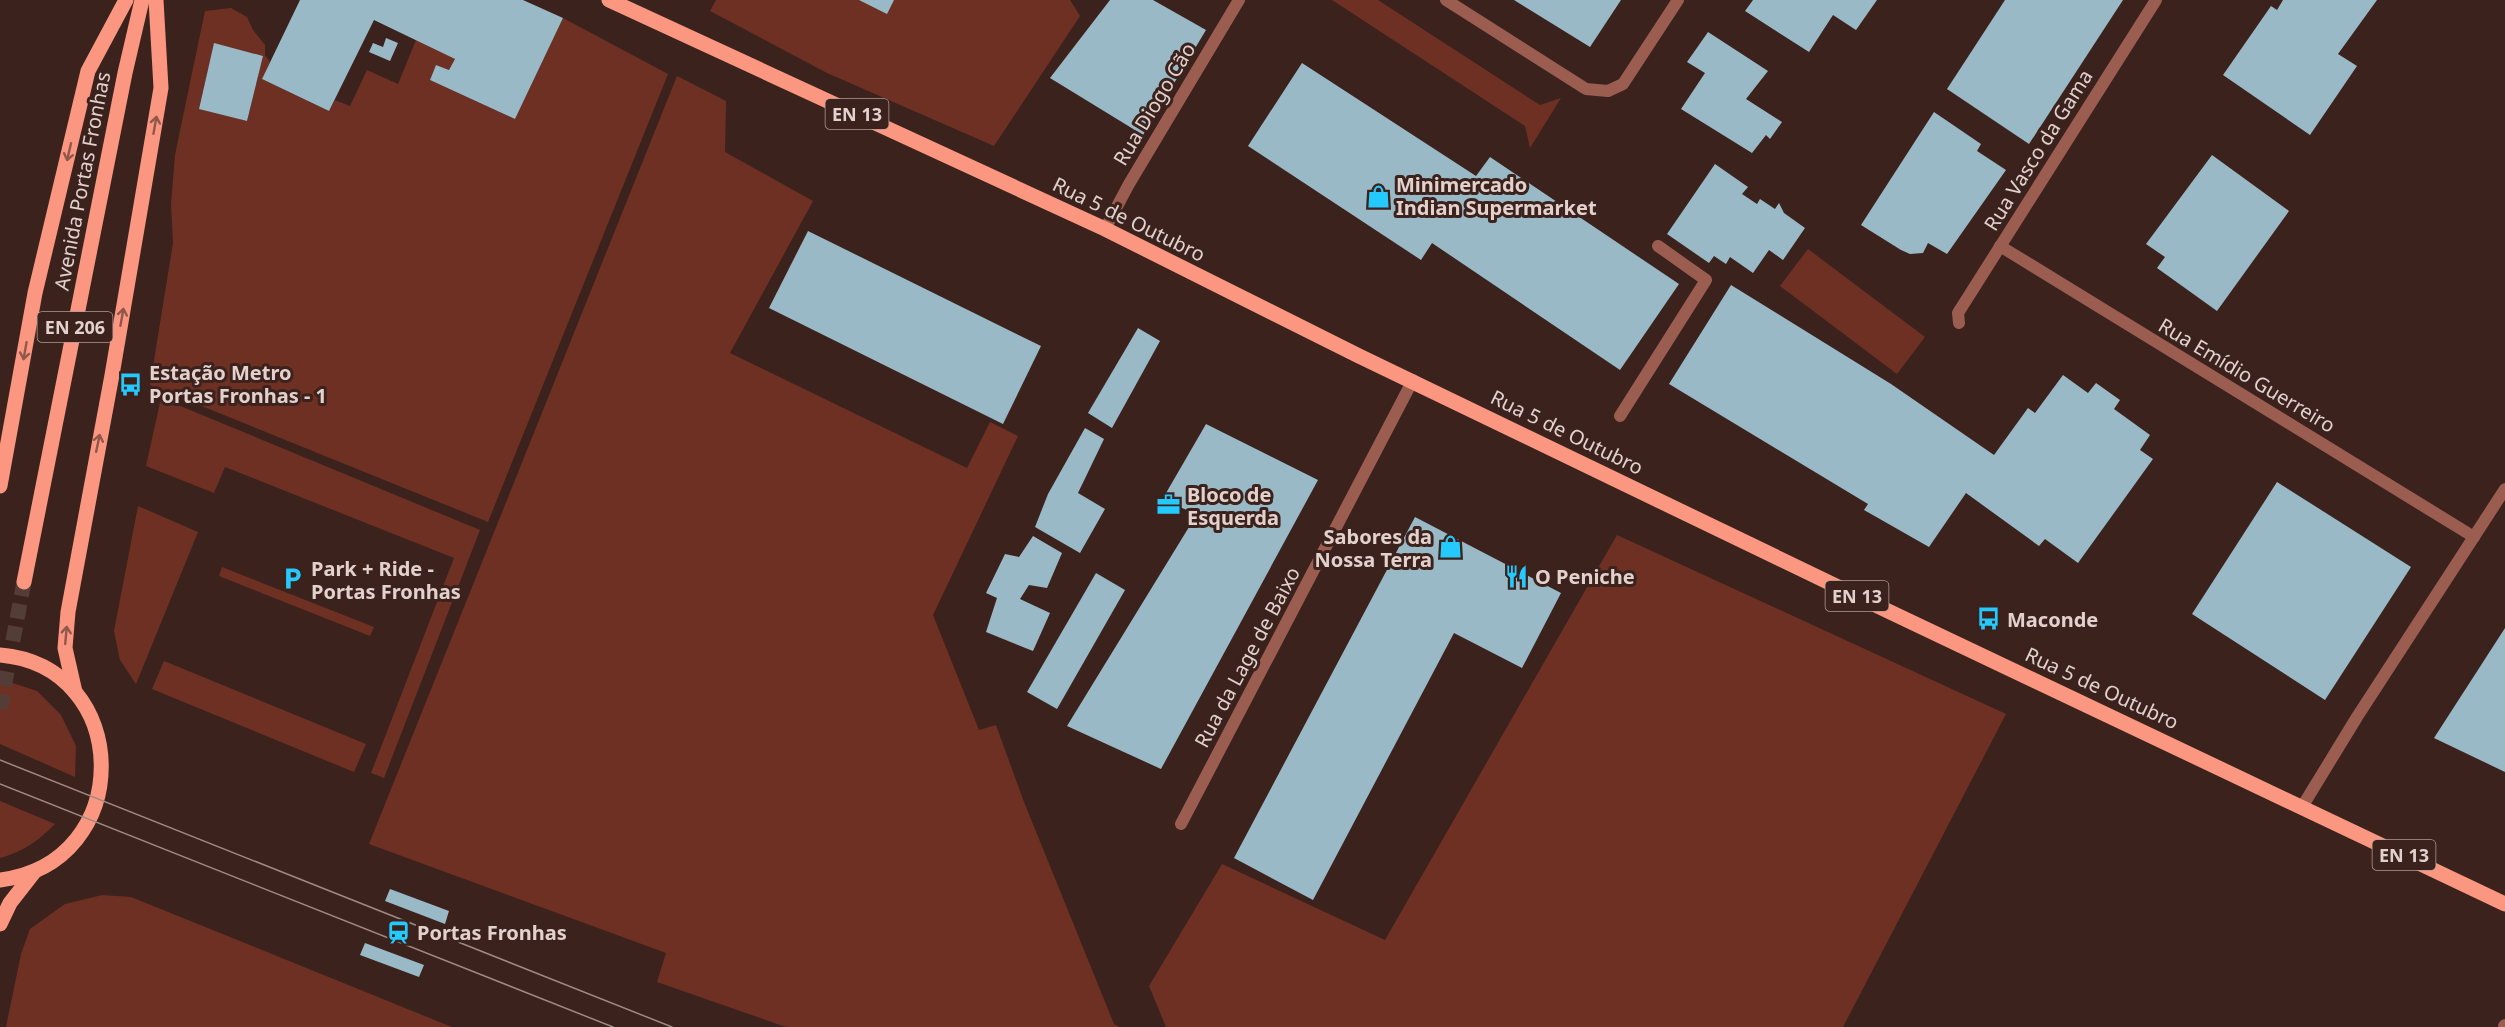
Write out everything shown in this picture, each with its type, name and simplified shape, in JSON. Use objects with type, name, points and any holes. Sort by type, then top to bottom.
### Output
[{"type":"main road","points":[[0,486],[35,293],[88,71],[126,0]]},
{"type":"main road","name":"Avenida Portas Fronhas","points":[[24,582],[125,73],[142,0]]},
{"type":"main road","points":[[75,692],[65,648],[68,612],[112,375],[161,88],[156,0]]},
{"type":"main road","name":"Rua 5 de Outubro","points":[[609,0],[1105,230],[1888,611],[2505,904]]},
{"type":"main road","points":[[0,656],[35,663],[56,676],[75,692],[93,721],[102,760],[98,799],[90,820],[74,842],[54,861],[35,871],[0,880]]},
{"type":"main road","points":[[0,924],[10,903],[35,871]]},
{"type":"street","name":"Rua Diogo Cão","points":[[1105,230],[1129,184],[1239,0]]},
{"type":"street","points":[[1446,0],[1586,89],[1608,91],[1623,84],[1678,0]]},
{"type":"street","name":"Rua Vasco da Gama","points":[[1959,322],[1958,313],[2156,0]]},
{"type":"street","points":[[1620,416],[1706,280],[1658,246]]},
{"type":"street","name":"Rua Emídio Guerreiro","points":[[2000,246],[2474,537]]},
{"type":"street","name":"Rua da Lage de Baixo","points":[[1181,824],[1413,381]]},
{"type":"street","points":[[2302,807],[2357,717],[2505,489]]},
{"type":"shaded area","points":[[716,0],[1070,0],[1080,16],[994,146],[827,73],[710,11]]},
{"type":"shaded area","points":[[1332,0],[1378,0],[1540,105],[1561,98],[1530,148],[1525,126]]},
{"type":"shaded area","points":[[231,8],[247,17],[253,30],[265,45],[265,55],[270,62],[262,79],[329,111],[335,100],[350,106],[367,70],[398,84],[416,40],[455,59],[449,70],[436,65],[430,80],[515,119],[563,18],[668,74],[488,522],[150,385],[173,243],[171,204],[175,155],[205,11]],"holes":[[[214,44],[263,56],[247,121],[199,108]]]},
{"type":"shaded area","points":[[677,76],[726,101],[725,152],[813,201],[730,353],[967,468],[990,422],[1018,436],[933,615],[979,730],[996,725],[1024,802],[1114,1024],[1120,1027],[786,1027],[657,982],[666,953],[369,844]]},
{"type":"shaded area","points":[[1808,249],[1925,337],[1897,374],[1780,286]]},
{"type":"shaded area","points":[[161,398],[480,530],[384,778],[371,773],[454,558],[225,467],[214,493],[146,466]]},
{"type":"shaded area","points":[[138,506],[198,532],[136,684],[120,660],[114,631]]},
{"type":"shaded area","points":[[1617,535],[2006,714],[1843,1027],[1166,1027],[1149,986],[1222,864],[1385,940]]},
{"type":"shaded area","points":[[222,567],[374,627],[370,636],[219,576]]},
{"type":"shaded area","points":[[164,661],[366,744],[354,772],[152,689]]},
{"type":"shaded area","points":[[0,679],[37,691],[61,715],[76,746],[75,777],[0,744]]},
{"type":"shaded area","points":[[0,801],[55,824],[30,845],[0,858]]},
{"type":"shaded area","points":[[102,895],[131,897],[452,1027],[6,1027],[21,954],[30,929],[65,904]]},
{"type":"building","points":[[300,0],[523,0],[563,18],[515,119],[430,80],[436,65],[449,70],[455,59],[374,20],[329,111],[262,79]]},
{"type":"building","points":[[859,0],[894,0],[887,14]]},
{"type":"building","points":[[1110,0],[1153,0],[1206,30],[1143,135],[1050,78]]},
{"type":"building","points":[[1514,0],[1621,0],[1590,47]]},
{"type":"building","points":[[1753,0],[1877,0],[1856,30],[1833,15],[1809,52],[1745,11]]},
{"type":"building","points":[[2005,0],[2123,0],[2029,144],[1947,89]]},
{"type":"building","points":[[2283,0],[2377,0],[2338,54],[2357,66],[2310,135],[2223,75],[2271,6],[2277,10]]},
{"type":"building","points":[[1708,32],[1768,71],[1746,99],[1782,122],[1770,139],[1766,135],[1752,153],[1681,109],[1705,73],[1687,62]]},
{"type":"building","points":[[386,38],[398,43],[390,61],[369,52],[373,43],[383,47]]},
{"type":"building","points":[[214,43],[263,56],[247,121],[199,109]]},
{"type":"building","points":[[1302,63],[1476,176],[1490,157],[1679,284],[1620,370],[1432,243],[1421,260],[1248,146]]},
{"type":"building","points":[[1934,112],[1981,144],[1977,151],[2006,170],[1947,254],[1928,243],[1923,253],[1910,254],[1861,225]]},
{"type":"building","points":[[2212,155],[2289,211],[2217,311],[2157,268],[2165,257],[2146,244]]},
{"type":"building","points":[[1715,164],[1748,187],[1742,194],[1757,204],[1760,199],[1775,209],[1779,203],[1784,213],[1805,228],[1783,260],[1769,250],[1753,273],[1730,257],[1726,264],[1714,256],[1709,263],[1667,234]]},
{"type":"building","points":[[808,231],[1041,346],[1003,424],[769,308]]},
{"type":"building","points":[[1731,285],[1891,384],[1994,455],[2028,408],[2035,413],[2063,375],[2088,393],[2096,383],[2120,400],[2114,409],[2150,435],[2140,450],[2153,459],[2078,563],[2045,539],[2039,546],[1966,493],[1929,547],[1864,510],[1868,504],[1669,384]]},
{"type":"building","points":[[1138,328],[1160,341],[1112,428],[1088,413]]},
{"type":"building","points":[[1206,424],[1318,480],[1161,769],[1067,726],[1197,514],[1162,500]]},
{"type":"building","points":[[1085,428],[1104,439],[1078,493],[1105,509],[1080,553],[1035,527],[1048,494]]},
{"type":"building","points":[[2277,482],[2411,567],[2325,700],[2192,614]]},
{"type":"building","points":[[1415,517],[1561,593],[1522,668],[1454,633],[1313,900],[1234,858]]},
{"type":"building","points":[[1033,536],[1062,553],[1047,588],[1029,585],[1020,599],[1050,613],[1033,651],[986,632],[997,598],[986,593],[1005,554],[1019,557]]},
{"type":"building","points":[[1096,573],[1125,590],[1057,709],[1027,692]]},
{"type":"building","points":[[2505,628],[2505,772],[2434,738]]},
{"type":"building","points":[[390,889],[449,911],[445,924],[385,901]]},
{"type":"building","points":[[365,943],[424,965],[419,977],[360,955]]},
{"type":"tunnel","points":[[0,709],[24,582]]},
{"type":"tram line","points":[[0,760],[672,1027]]},
{"type":"tram line","points":[[0,784],[613,1027]]},
{"type":"place","name":"Minimercado Indian Supermarket","points":[[1378,196]]},
{"type":"place","name":"Estação Metro Portas Fronhas - 1","points":[[131,384]]},
{"type":"place","name":"Bloco de Esquerda","points":[[1169,505]]},
{"type":"place","name":"Sabores da Nossa Terra","points":[[1450,547]]},
{"type":"place","name":"O Peniche","points":[[1517,576]]},
{"type":"place","name":"Park + Ride - Portas Fronhas","points":[[293,579]]},
{"type":"place","name":"Maconde","points":[[1989,619]]},
{"type":"place","name":"Portas Fronhas","points":[[399,932]]}]
